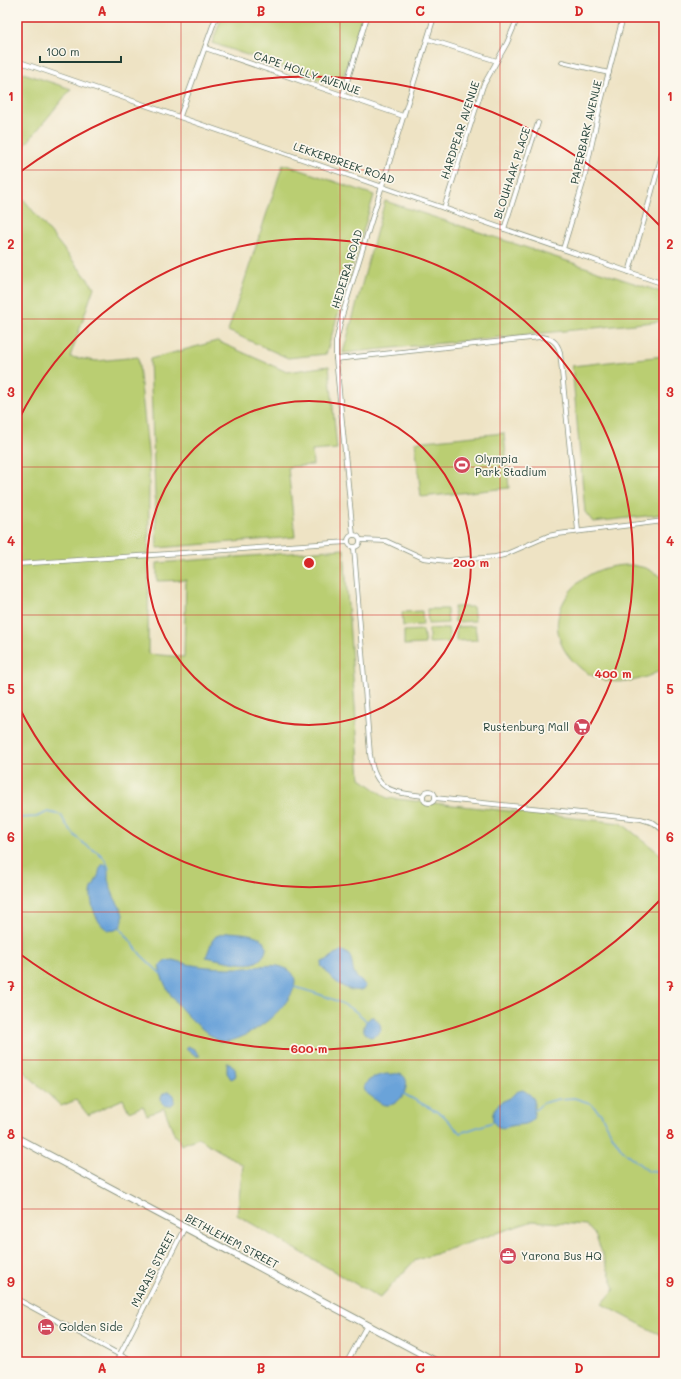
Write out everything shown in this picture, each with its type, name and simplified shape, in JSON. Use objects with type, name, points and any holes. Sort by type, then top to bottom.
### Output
[{"type":"main road","name":"BETHLEHEM STREET","points":[[17,1138],[437,1362]]},
{"type":"street","points":[[121,17],[128,19],[136,17]]},
{"type":"street","points":[[180,116],[216,17]]},
{"type":"street","points":[[343,95],[366,17]]},
{"type":"street","name":"HEDEIRA ROAD","points":[[353,535],[336,359],[336,342],[340,323],[434,17]]},
{"type":"street","name":"HARDPEAR AVENUE","points":[[444,208],[483,86],[507,43],[518,17]]},
{"type":"street","name":"PAPERBARK AVENUE","points":[[563,249],[583,186],[623,17]]},
{"type":"street","points":[[428,39],[497,61]]},
{"type":"street","name":"CAPE HOLLY AVENUE","points":[[205,48],[403,116]]},
{"type":"street","name":"LEKKERBREEK ROAD","points":[[17,61],[664,284]]},
{"type":"street","points":[[562,62],[609,73]]},
{"type":"street","name":"BLOUHAAK PLACE","points":[[504,229],[538,123]]},
{"type":"street","points":[[629,272],[664,147]]},
{"type":"street","points":[[336,359],[541,338],[553,340],[558,346],[560,352],[578,531]]},
{"type":"street","points":[[348,542],[349,538],[353,535],[358,537],[360,540],[386,541],[423,558],[446,561],[495,557],[512,552],[548,536],[664,521]]},
{"type":"street","points":[[354,548],[359,544],[360,540]]},
{"type":"street","points":[[348,542],[349,546],[354,548]]},
{"type":"street","points":[[17,564],[348,542]]},
{"type":"street","points":[[354,548],[372,770],[380,782],[387,788],[399,793],[423,796]]},
{"type":"street","points":[[423,796],[426,792],[430,791],[433,792],[435,798]]},
{"type":"street","points":[[423,796],[424,800],[428,803],[432,803],[435,798]]},
{"type":"street","points":[[435,798],[642,819],[654,823],[664,831]]},
{"type":"street","name":"MARAIS STREET","points":[[116,1362],[184,1227]]},
{"type":"street","points":[[17,1299],[133,1362]]},
{"type":"street","points":[[347,1362],[367,1325]]},
{"type":"green space","points":[[222,17],[362,17],[340,87],[212,43]]},
{"type":"green space","points":[[17,71],[71,89],[17,155]]},
{"type":"green space","points":[[283,164],[374,195],[326,354],[288,358],[228,331]]},
{"type":"green space","points":[[17,191],[94,287],[70,357],[97,361],[138,357],[149,461],[148,654],[184,657],[186,580],[157,581],[157,563],[344,549],[360,778],[387,798],[621,823],[664,857],[664,1337],[602,1304],[615,1289],[596,1236],[586,1225],[533,1221],[414,1261],[380,1298],[237,1215],[243,1165],[198,1138],[181,1145],[177,1136],[175,1136],[164,1108],[147,1115],[143,1106],[129,1112],[123,1099],[88,1115],[76,1100],[61,1106],[17,1064]]},
{"type":"green space","points":[[385,201],[664,293],[664,321],[343,353]]},
{"type":"green space","points":[[217,341],[287,372],[329,366],[337,449],[312,451],[313,465],[288,467],[295,537],[157,548],[150,359]]},
{"type":"green space","points":[[664,356],[664,514],[593,522],[585,512],[572,366]]},
{"type":"green space","name":"Olympia Park Stadium","points":[[504,433],[509,488],[421,497],[415,442]]},
{"type":"green space","points":[[632,565],[646,568],[664,578],[664,668],[641,679],[617,682],[605,680],[593,676],[583,670],[567,654],[561,643],[559,635],[557,624],[559,614],[568,595],[582,580],[591,574],[610,567]]},
{"type":"green space","points":[[454,607],[473,607],[475,621],[455,622]]},
{"type":"green space","points":[[427,609],[447,609],[448,623],[428,624]]},
{"type":"green space","points":[[422,611],[423,625],[403,626],[402,612]]},
{"type":"green space","points":[[475,626],[477,640],[456,641],[456,627]]},
{"type":"green space","points":[[448,628],[450,642],[429,643],[429,629]]},
{"type":"green space","points":[[423,630],[425,644],[404,645],[404,631]]},
{"type":"water","points":[[103,864],[107,867],[110,886],[123,913],[122,923],[115,930],[105,928],[99,921],[94,912],[91,896],[91,890]]},
{"type":"water","points":[[229,932],[254,935],[264,941],[266,946],[265,953],[261,959],[250,964],[206,957],[212,941],[216,936]]},
{"type":"water","points":[[342,951],[351,958],[355,975],[366,986],[364,989],[355,990],[346,988],[333,979],[321,966],[322,962],[329,959],[334,954]]},
{"type":"water","points":[[173,960],[190,965],[217,968],[245,968],[271,965],[282,967],[287,969],[294,977],[294,988],[287,1001],[276,1014],[262,1025],[246,1035],[232,1040],[220,1041],[209,1034],[179,1006],[166,987],[159,966],[164,961]]},
{"type":"water","points":[[371,1017],[374,1017],[380,1024],[381,1029],[377,1034],[370,1037],[365,1033],[364,1027],[366,1022]]},
{"type":"water","points":[[188,1046],[194,1049],[200,1056],[196,1056],[186,1048]]},
{"type":"water","points":[[227,1063],[230,1063],[235,1069],[236,1075],[231,1079],[227,1073]]},
{"type":"water","points":[[387,1074],[402,1075],[406,1078],[407,1084],[402,1096],[392,1105],[385,1105],[376,1101],[366,1092],[364,1088],[364,1085],[372,1079],[377,1076]]},
{"type":"water","points":[[523,1090],[531,1095],[534,1100],[533,1119],[524,1124],[513,1125],[505,1128],[501,1128],[496,1125],[493,1119],[493,1112],[497,1106],[517,1092]]},
{"type":"water","points":[[168,1092],[173,1094],[175,1099],[173,1104],[168,1106],[163,1104],[161,1099],[163,1094]]},
{"type":"waterway","points":[[17,818],[36,817],[48,812],[61,815],[76,837],[99,853],[107,863],[109,869]]},
{"type":"waterway","points":[[120,927],[141,955],[161,974]]},
{"type":"waterway","points":[[294,987],[313,992],[343,1004],[352,1009],[367,1022]]},
{"type":"waterway","points":[[402,1093],[443,1115],[460,1133],[493,1122]]},
{"type":"waterway","points":[[535,1110],[543,1103],[559,1099],[574,1098],[590,1103],[601,1114],[622,1150],[648,1171],[664,1172]]},
{"type":"place","name":"Olympia Park Stadium","points":[[462,465]]},
{"type":"place","name":"Rustenburg Mall","points":[[582,727]]},
{"type":"place","name":"Yarona Bus HQ","points":[[508,1256]]},
{"type":"place","name":"Golden Side","points":[[46,1327]]}]
